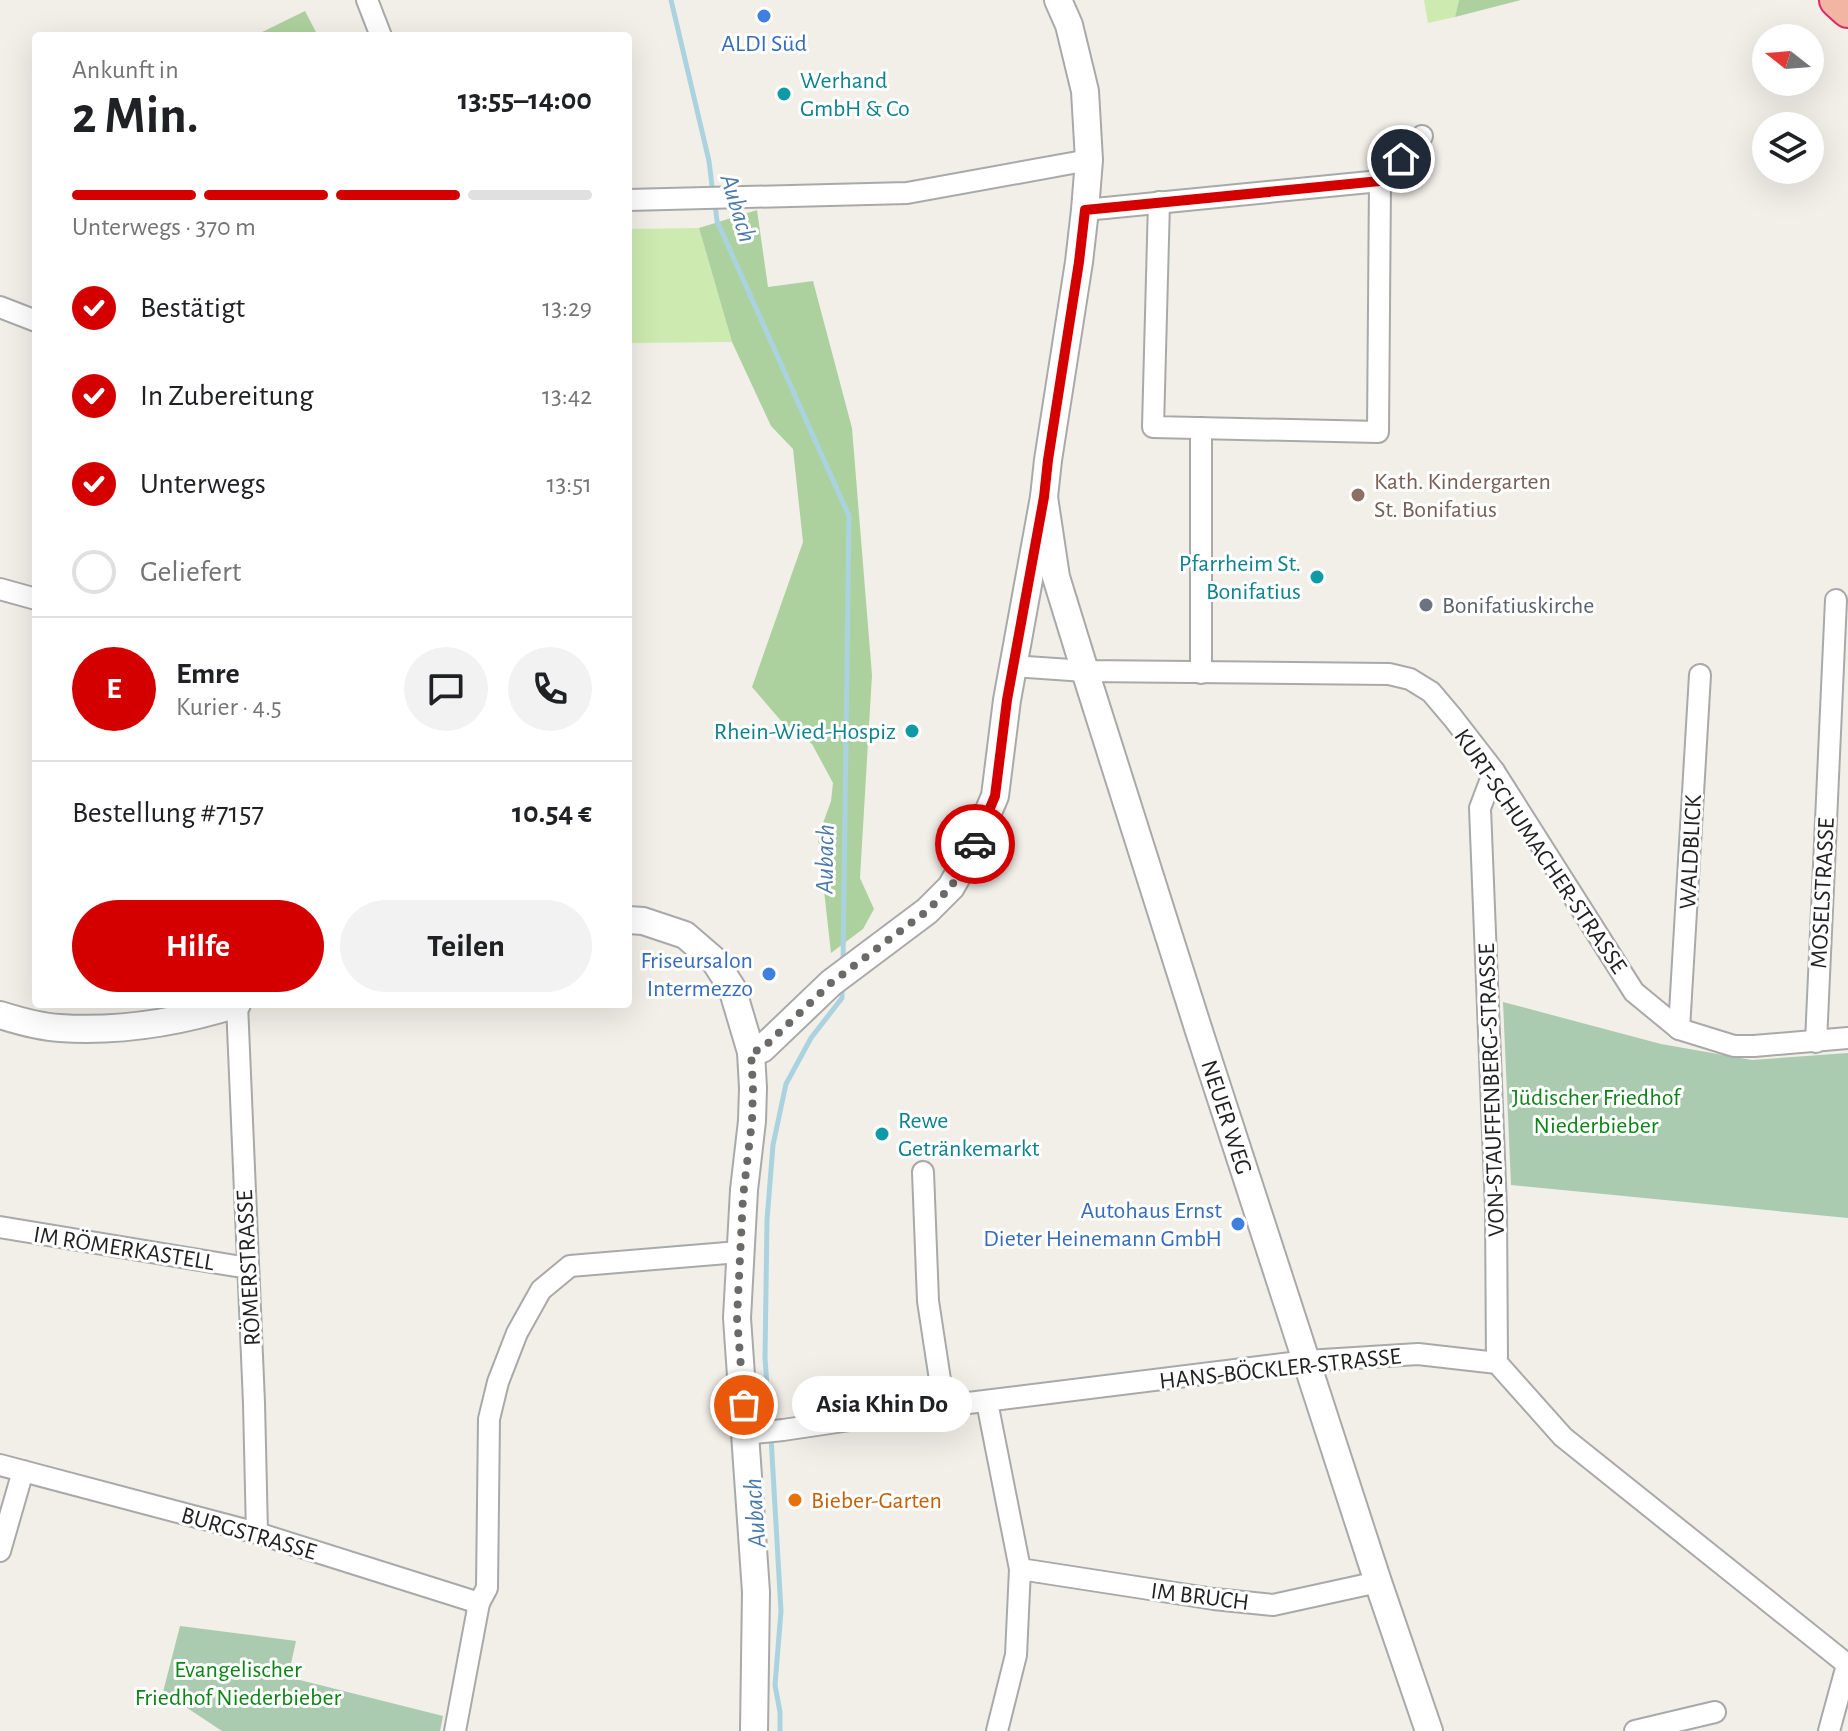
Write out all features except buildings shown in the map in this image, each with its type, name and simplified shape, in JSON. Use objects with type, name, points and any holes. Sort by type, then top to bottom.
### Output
[{"type":"highway","points":[[1837,0],[1848,10]]},
{"type":"street","points":[[367,0],[379,32]]},
{"type":"street","points":[[751,1052],[762,1049],[831,983],[927,911],[951,887],[972,850],[995,796],[1012,666],[1044,497],[1079,262],[1089,160],[1085,91],[1069,25],[1058,0]]},
{"type":"street","points":[[1085,210],[1380,181],[1422,136]]},
{"type":"street","points":[[632,200],[907,193],[1089,160]]},
{"type":"street","points":[[1159,202],[1153,427],[1378,432],[1380,181]]},
{"type":"street","points":[[0,307],[32,319]]},
{"type":"street","points":[[1201,428],[1201,673]]},
{"type":"street","name":"NEUER WEG","points":[[1044,497],[1056,577],[1085,671],[1199,1031],[1429,1731]]},
{"type":"street","points":[[0,589],[32,598]]},
{"type":"street","name":"MOSELSTRASSE","points":[[1816,1042],[1836,600]]},
{"type":"street","name":"KURT-SCHUMACHER-STRASSE","points":[[1012,666],[1085,671],[1389,674],[1410,679],[1431,692],[1494,771],[1634,992],[1679,1029],[1734,1046],[1848,1038]]},
{"type":"street","name":"WALDBLICK","points":[[1679,1029],[1700,675]]},
{"type":"street","name":"VON-STAUFFENBERG-STRASSE","points":[[1494,771],[1480,808],[1496,1194],[1497,1363]]},
{"type":"street","points":[[632,920],[685,935],[714,960],[732,988],[751,1052],[752,1121],[739,1252],[737,1318],[754,1433],[754,1731]]},
{"type":"street","points":[[0,1015],[58,1028],[113,1028],[198,1016],[224,1008]]},
{"type":"street","name":"RÖMERSTRASSE","points":[[237,1008],[257,1533]]},
{"type":"street","points":[[923,1172],[928,1301],[944,1406]]},
{"type":"street","name":"IM RÖMERKASTELL","points":[[0,1227],[248,1268]]},
{"type":"street","points":[[455,1731],[483,1595],[489,1419],[502,1370],[517,1333],[541,1290],[570,1266],[739,1252]]},
{"type":"street","name":"HANS-BÖCKLER-STRASSE","points":[[754,1433],[1307,1361],[1418,1354],[1497,1363]]},
{"type":"street","points":[[1497,1363],[1563,1437],[1847,1665],[1829,1731]]},
{"type":"street","points":[[987,1402],[1020,1569],[1016,1655],[997,1731]]},
{"type":"street","name":"BURGSTRASSE","points":[[0,1465],[483,1595]]},
{"type":"street","points":[[0,1551],[23,1471]]},
{"type":"street","name":"IM BRUCH","points":[[1020,1569],[1273,1605],[1378,1582]]},
{"type":"street","points":[[1635,1731],[1715,1712]]},
{"type":"green space","points":[[1424,0],[1459,0],[1455,17],[1428,23]]},
{"type":"green space","points":[[1459,0],[1521,0],[1455,17]]},
{"type":"green space","points":[[305,11],[316,32],[262,32]]},
{"type":"green space","points":[[757,210],[768,287],[813,281],[852,428],[872,675],[860,878],[874,909],[863,929],[831,953],[818,837],[831,801],[833,783],[812,744],[782,722],[752,687],[803,542],[793,449],[771,426],[732,342],[699,228]]},
{"type":"green space","points":[[699,228],[732,342],[632,343],[632,229]]},
{"type":"green space","name":"Jüdischer Friedhof Niederbieber","points":[[1503,1002],[1661,1044],[1752,1060],[1848,1053],[1848,1218],[1511,1185]]},
{"type":"green space","name":"Evangelischer Friedhof Niederbieber","points":[[180,1626],[296,1641],[288,1677],[443,1716],[440,1731],[222,1731],[163,1692]]},
{"type":"waterway","name":"Aubach","points":[[671,0],[709,161],[713,194]]},
{"type":"waterway","name":"Aubach","points":[[715,204],[717,221],[849,516],[843,962]]},
{"type":"waterway","name":"Aubach","points":[[770,1427],[765,1358],[767,1220],[773,1145],[786,1084],[811,1038],[842,998],[842,988]]},
{"type":"waterway","name":"Aubach","points":[[771,1437],[781,1611],[775,1685],[780,1731]]},
{"type":"way so far","points":[[744,1405],[737,1318],[743,1197],[752,1121],[751,1052],[762,1049],[831,983],[927,911],[951,887],[975,844]]},
{"type":"place","name":"ALDI Süd","points":[[764,16]]},
{"type":"place","name":"Werhand GmbH & Co","points":[[784,94]]},
{"type":"place","name":"Kath. Kindergarten St. Bonifatius","points":[[1358,495]]},
{"type":"place","name":"Pfarrheim St. Bonifatius","points":[[1317,577]]},
{"type":"place","name":"Bonifatiuskirche","points":[[1426,605]]},
{"type":"place","name":"Rhein-Wied-Hospiz","points":[[912,731]]},
{"type":"place","name":"Friseursalon Intermezzo","points":[[769,974]]},
{"type":"place","name":"Rewe Getränkemarkt","points":[[882,1134]]},
{"type":"place","name":"Autohaus Ernst Dieter Heinemann GmbH","points":[[1238,1224]]},
{"type":"place","name":"Asia Khin Do","points":[[744,1405]]},
{"type":"place","name":"Bieber-Garten","points":[[795,1500]]},
{"type":"route","points":[[975,844],[995,796],[1007,700],[1044,497],[1085,210],[1380,181],[1401,159]]}]
